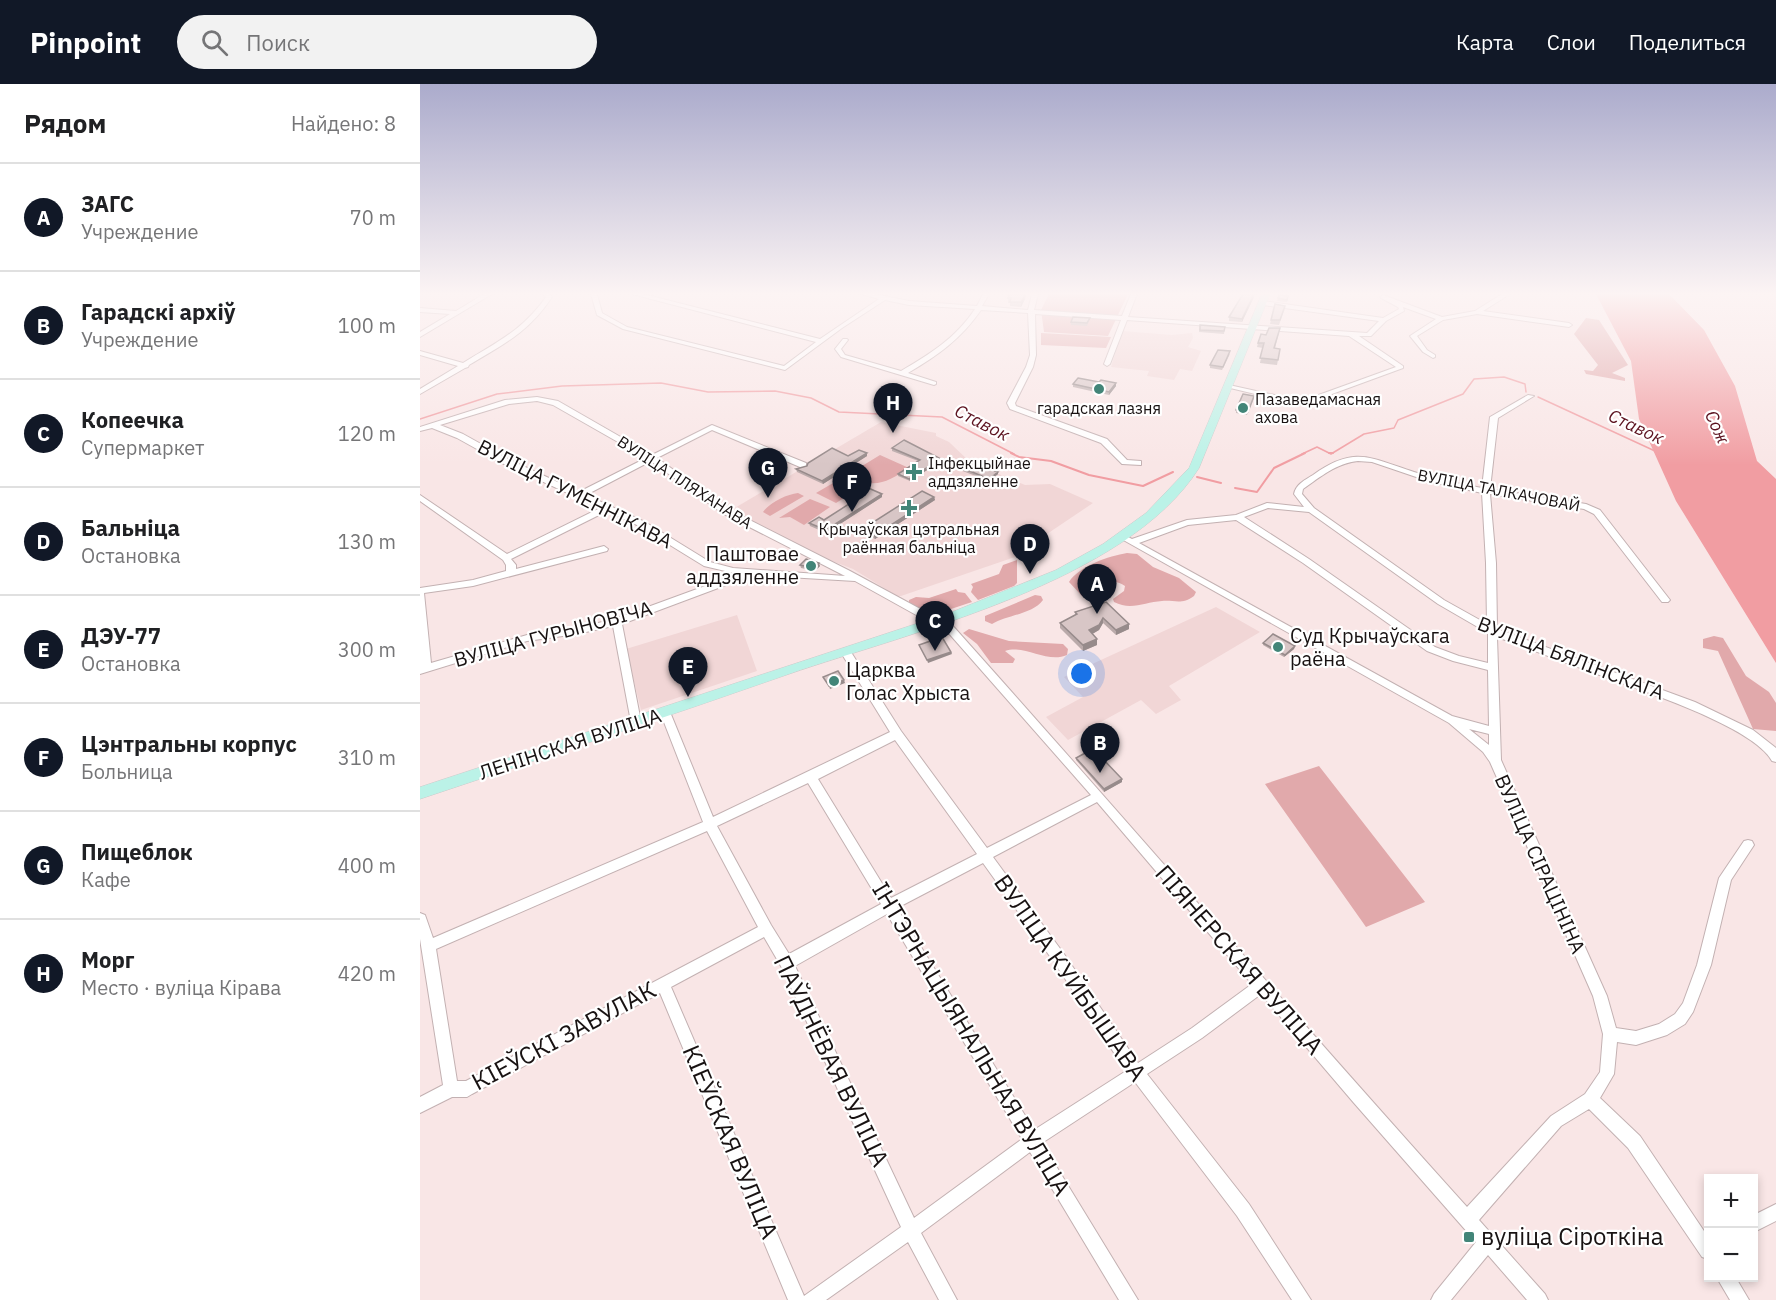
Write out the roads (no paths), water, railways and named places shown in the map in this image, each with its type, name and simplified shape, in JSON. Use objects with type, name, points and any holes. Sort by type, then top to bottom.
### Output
[{"type":"main road","name":"ЛЕНІНСКАЯ ВУЛІЦА","points":[[420,793],[941,618],[1041,582],[1127,539],[1187,478],[1202,450],[1243,351]]},
{"type":"street","points":[[420,392],[491,351]]},
{"type":"street","points":[[717,351],[786,368],[808,351]]},
{"type":"street","points":[[839,351],[843,356],[934,383]]},
{"type":"street","points":[[901,374],[938,351]]},
{"type":"street","points":[[1033,351],[1033,357],[1011,403],[1013,407],[1104,441],[1125,462],[1138,464]]},
{"type":"street","points":[[1107,364],[1112,351]]},
{"type":"street","points":[[1228,387],[1302,403],[1401,367],[1376,351]]},
{"type":"street","points":[[1425,351],[1433,356]]},
{"type":"street","points":[[420,353],[466,366]]},
{"type":"street","name":"ВУЛІЦА СІРАЦІНІНА","points":[[1468,1219],[1556,1121],[1590,1099],[1607,1074],[1610,1034],[1600,996],[1495,760],[1492,731],[1491,563],[1486,491],[1494,417],[1530,396]]},
{"type":"street","name":"ВУЛІЦА ПЛЯХАНАВА","points":[[420,429],[508,402],[537,399],[555,403],[652,458],[725,511],[859,579],[921,614],[941,618]]},
{"type":"street","name":"ВУЛІЦА ГУМЕННІКАВА","points":[[432,425],[460,436],[605,509],[642,524],[707,564],[732,571],[859,579]]},
{"type":"street","points":[[578,496],[712,427],[802,465]]},
{"type":"street","name":"ВУЛІЦА ТАЛКАЧОВАЙ","points":[[1299,488],[1326,470],[1351,459],[1373,459],[1427,478],[1486,491],[1586,507],[1598,512],[1665,600]]},
{"type":"street","name":"ВУЛІЦА БЯЛІНСКАГА","points":[[1299,488],[1298,495],[1311,510],[1441,602],[1492,631],[1691,705],[1749,733],[1773,752],[1776,758]]},
{"type":"street","points":[[420,497],[506,558],[511,565],[511,574]]},
{"type":"street","name":"ВУЛІЦА БЯЛІНСКАГА","points":[[1127,539],[1187,523],[1238,517],[1267,505],[1311,510]]},
{"type":"street","points":[[506,558],[605,509]]},
{"type":"street","points":[[1238,517],[1306,561],[1431,649],[1457,659],[1492,667]]},
{"type":"street","points":[[1127,539],[1449,719],[1487,749],[1495,760]]},
{"type":"street","points":[[423,669],[420,593],[511,574],[604,549]]},
{"type":"street","name":"ВУЛІЦА ГУРЫНОВІЧА","points":[[423,669],[527,638],[577,631],[617,622],[753,572]]},
{"type":"street","name":"ПІЯНЕРСКАЯ ВУЛІЦА","points":[[941,618],[1099,796],[1261,986],[1539,1300]]},
{"type":"street","points":[[617,622],[636,722]]},
{"type":"street","name":"ВУЛІЦА КУЙБЫШАВА","points":[[845,651],[897,734],[1059,958],[1136,1072],[1243,1210],[1302,1300]]},
{"type":"street","name":"ПАЎДНЁВАЯ ВУЛІЦА","points":[[665,712],[710,825],[787,963],[911,1230],[948,1300]]},
{"type":"street","points":[[1449,719],[1492,731]]},
{"type":"street","points":[[429,946],[710,825],[812,778],[897,734]]},
{"type":"street","name":"ІНТЭРНАЦЫЯНАЛЬНАЯ ВУЛІЦА","points":[[812,778],[1130,1300]]},
{"type":"street","points":[[787,963],[888,906],[1099,796]]},
{"type":"street","points":[[1610,1034],[1636,1038],[1662,1030],[1680,1019],[1688,1007],[1704,965],[1725,878],[1748,845]]},
{"type":"street","name":"КІЕЎСКІ ЗАВУЛАК","points":[[420,919],[429,946],[451,1089],[467,1089],[766,929]]},
{"type":"street","name":"КІЕЎСКАЯ ВУЛІЦА","points":[[663,984],[796,1300]]},
{"type":"street","points":[[811,1300],[1032,1141],[1197,1033],[1261,986]]},
{"type":"street","points":[[420,1105],[451,1089]]},
{"type":"street","points":[[1590,1099],[1634,1142],[1704,1242]]},
{"type":"street","points":[[1758,1222],[1776,1212]]},
{"type":"street","points":[[1440,1300],[1488,1241]]},
{"type":"street","points":[[1728,1282],[1740,1300]]},
{"type":"water","name":"Сож","points":[[1626,351],[1715,351],[1735,386],[1757,461],[1776,479],[1776,663],[1676,501],[1639,419],[1631,361]]},
{"type":"waterway","name":"Ставок","points":[[1333,453],[1364,434],[1394,428],[1398,420],[1463,394],[1474,379],[1504,377],[1525,384],[1526,392]]},
{"type":"waterway","name":"Ставок","points":[[420,419],[497,394],[562,386],[661,383],[708,392],[775,391],[811,398],[839,412],[942,417],[1014,454]]},
{"type":"waterway","name":"Ставок","points":[[1538,397],[1655,451]]},
{"type":"waterway","name":"Ставок","points":[[1302,454],[1317,447],[1329,453]]},
{"type":"waterway","name":"Ставок","points":[[1011,453],[1019,457],[1051,461],[1089,475],[1143,486],[1173,472]]},
{"type":"waterway","name":"Ставок","points":[[1235,488],[1257,492],[1274,468],[1305,453]]},
{"type":"waterway","name":"Ставок","points":[[1329,453],[1333,453]]},
{"type":"waterway","name":"Ставок","points":[[1197,477],[1221,483]]},
{"type":"place","name":"гарадская лазня","points":[[1099,389]]},
{"type":"place","name":"Пазаведамасная ахова","points":[[1243,408]]},
{"type":"place","name":"Морг","points":[[893,433]]},
{"type":"place","name":"Інфекцыйнае аддзяленне","points":[[914,472]]},
{"type":"place","name":"Пищеблок","points":[[768,498]]},
{"type":"place","name":"Крычаўская цэтральная раённая бальніца","points":[[909,508]]},
{"type":"place","name":"Цэнтральны корпус","points":[[852,512]]},
{"type":"place","name":"Паштовае аддзяленне","points":[[811,566]]},
{"type":"place","name":"Бальніца","points":[[1030,574]]},
{"type":"place","name":"ЗАГС","points":[[1097,614]]},
{"type":"place","name":"Суд Крычаўскага раёна","points":[[1278,647]]},
{"type":"place","name":"Копеечка","points":[[935,651]]},
{"type":"place","name":"Царква Голас Хрыста","points":[[834,681]]},
{"type":"place","name":"ДЭУ-77","points":[[688,697]]},
{"type":"place","name":"Гарадскі архіў","points":[[1100,773]]},
{"type":"place","name":"вуліца Сіроткіна","points":[[1469,1237]]}]
